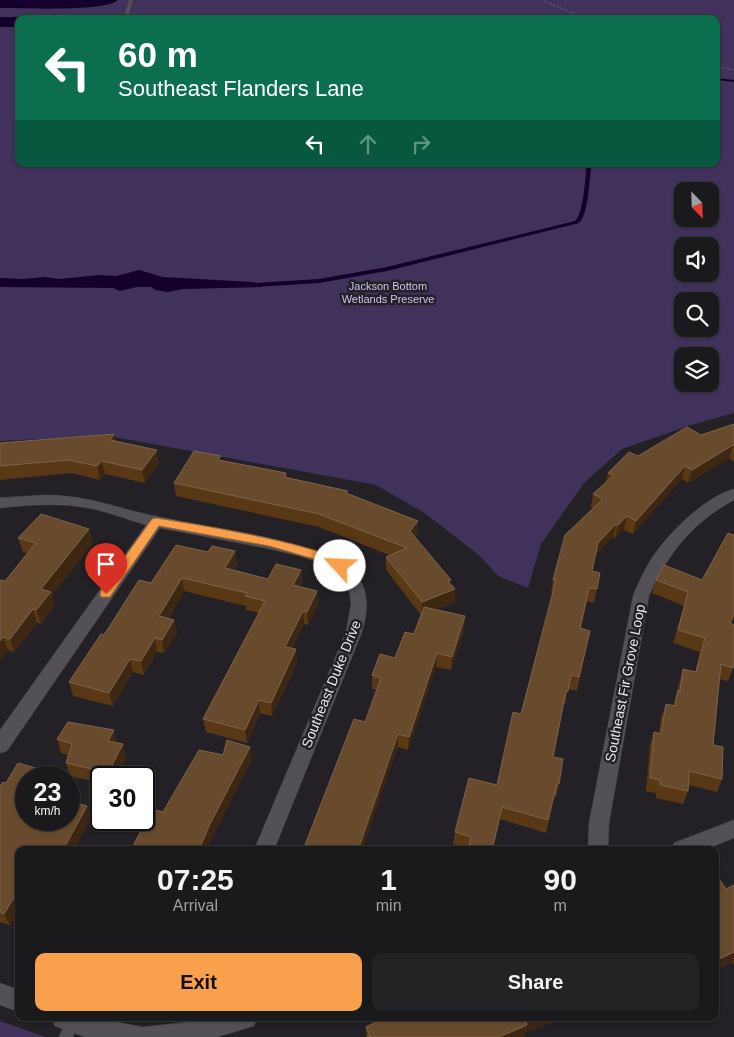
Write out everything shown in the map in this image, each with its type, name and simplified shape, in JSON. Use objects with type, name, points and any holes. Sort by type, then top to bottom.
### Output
[{"type":"street","name":"Southeast Fir Grove Loop","points":[[598,846],[599,823],[641,596],[657,563],[681,534],[700,516],[734,494]]},
{"type":"street","name":"Southeast Duke Drive","points":[[0,503],[40,499],[74,501],[156,522],[269,542],[326,558],[340,566],[351,579],[359,593],[361,609],[354,632],[266,846]]},
{"type":"street","points":[[0,746],[156,522]]},
{"type":"street","points":[[691,846],[734,829]]},
{"type":"street","points":[[0,994],[15,1000]]},
{"type":"street","points":[[146,1037],[191,1025],[222,1021]]},
{"type":"street","points":[[67,1025],[140,1037]]},
{"type":"lane","points":[[127,14],[131,0]]},
{"type":"path","points":[[542,0],[577,15]]},
{"type":"path","points":[[720,68],[734,70]]},
{"type":"green space","name":"Jackson Bottom Wetlands Preserve","points":[[0,0],[734,0],[734,413],[688,426],[622,449],[584,483],[541,544],[528,588],[498,576],[480,556],[426,514],[376,485],[109,436],[0,441]]},
{"type":"green space","points":[[0,1021],[46,1037],[0,1037]]},
{"type":"shaded area","points":[[0,0],[118,0],[110,4],[81,8],[44,9],[0,8]]},
{"type":"shaded area","points":[[0,17],[15,17],[15,27],[0,27]]},
{"type":"shaded area","points":[[139,270],[163,277],[253,282],[262,285],[262,287],[183,289],[168,292],[155,290],[151,287],[137,287],[120,291],[113,288],[0,287],[0,278],[45,277],[59,279],[99,275],[116,276]]},
{"type":"building","points":[[734,424],[734,446],[692,470],[685,466],[636,521],[627,516],[618,525],[616,524],[598,543],[592,571],[600,573],[597,589],[589,588],[580,628],[590,631],[579,677],[571,675],[568,691],[566,691],[553,757],[563,759],[559,784],[557,784],[548,820],[502,807],[493,846],[469,846],[471,837],[455,832],[469,778],[497,785],[513,712],[521,714],[556,580],[553,580],[565,535],[603,499],[593,494],[614,475],[608,473],[629,452],[638,456],[687,427],[701,435]]},
{"type":"building","points":[[114,434],[110,440],[157,450],[142,470],[102,461],[97,466],[68,460],[0,466],[0,443]]},
{"type":"building","points":[[194,451],[221,456],[218,460],[286,473],[284,477],[348,491],[346,493],[418,521],[410,531],[451,580],[448,581],[455,589],[422,602],[386,557],[407,548],[319,514],[174,483]]},
{"type":"building","points":[[41,514],[89,529],[41,589],[51,592],[36,610],[33,609],[10,639],[3,637],[0,641],[0,580],[5,581],[36,543],[18,538]]},
{"type":"building","points":[[728,533],[734,534],[734,614],[730,623],[734,625],[734,665],[733,668],[721,664],[713,745],[723,747],[722,779],[689,771],[688,791],[660,785],[660,780],[650,778],[654,732],[661,734],[666,704],[675,706],[678,690],[680,691],[683,669],[696,672],[705,638],[678,630],[688,592],[656,580],[664,565],[702,580]]},
{"type":"building","points":[[176,545],[208,552],[212,546],[235,551],[225,568],[268,579],[276,564],[301,570],[293,585],[317,591],[307,612],[303,611],[285,647],[296,649],[271,703],[259,700],[245,730],[203,719],[265,601],[245,596],[247,593],[182,578],[159,616],[174,620],[162,640],[155,638],[141,661],[130,659],[109,693],[69,682],[101,634],[104,635],[139,580],[151,583]]},
{"type":"building","points":[[424,607],[465,616],[452,657],[437,653],[409,737],[398,734],[359,846],[305,846],[354,719],[365,722],[381,678],[372,675],[380,654],[395,658],[405,632],[414,634]]},
{"type":"building","points":[[68,722],[114,730],[108,741],[123,744],[112,766],[90,766],[90,769],[66,763],[72,744],[57,739]]},
{"type":"building","points":[[227,740],[250,747],[201,846],[133,846],[141,831],[155,831],[155,810],[163,812],[199,750],[223,755]]},
{"type":"building","points":[[18,763],[28,766],[16,766]]},
{"type":"building","points":[[15,768],[15,831],[73,831],[65,846],[15,846],[15,896],[4,914],[0,912],[0,786],[3,782],[6,783]]},
{"type":"building","points":[[80,804],[87,806],[80,819]]},
{"type":"building","points":[[719,878],[726,889],[734,885],[734,952],[719,959]]},
{"type":"building","points":[[378,1021],[529,1021],[526,1022],[527,1025],[499,1037],[367,1037],[370,1036],[366,1027]]},
{"type":"waterway","points":[[720,79],[734,81]]},
{"type":"waterway","points":[[255,285],[319,281],[387,269],[577,222],[580,220],[584,207],[589,167]]},
{"type":"route","points":[[106,594],[156,522],[269,542],[326,558],[340,566]]}]
